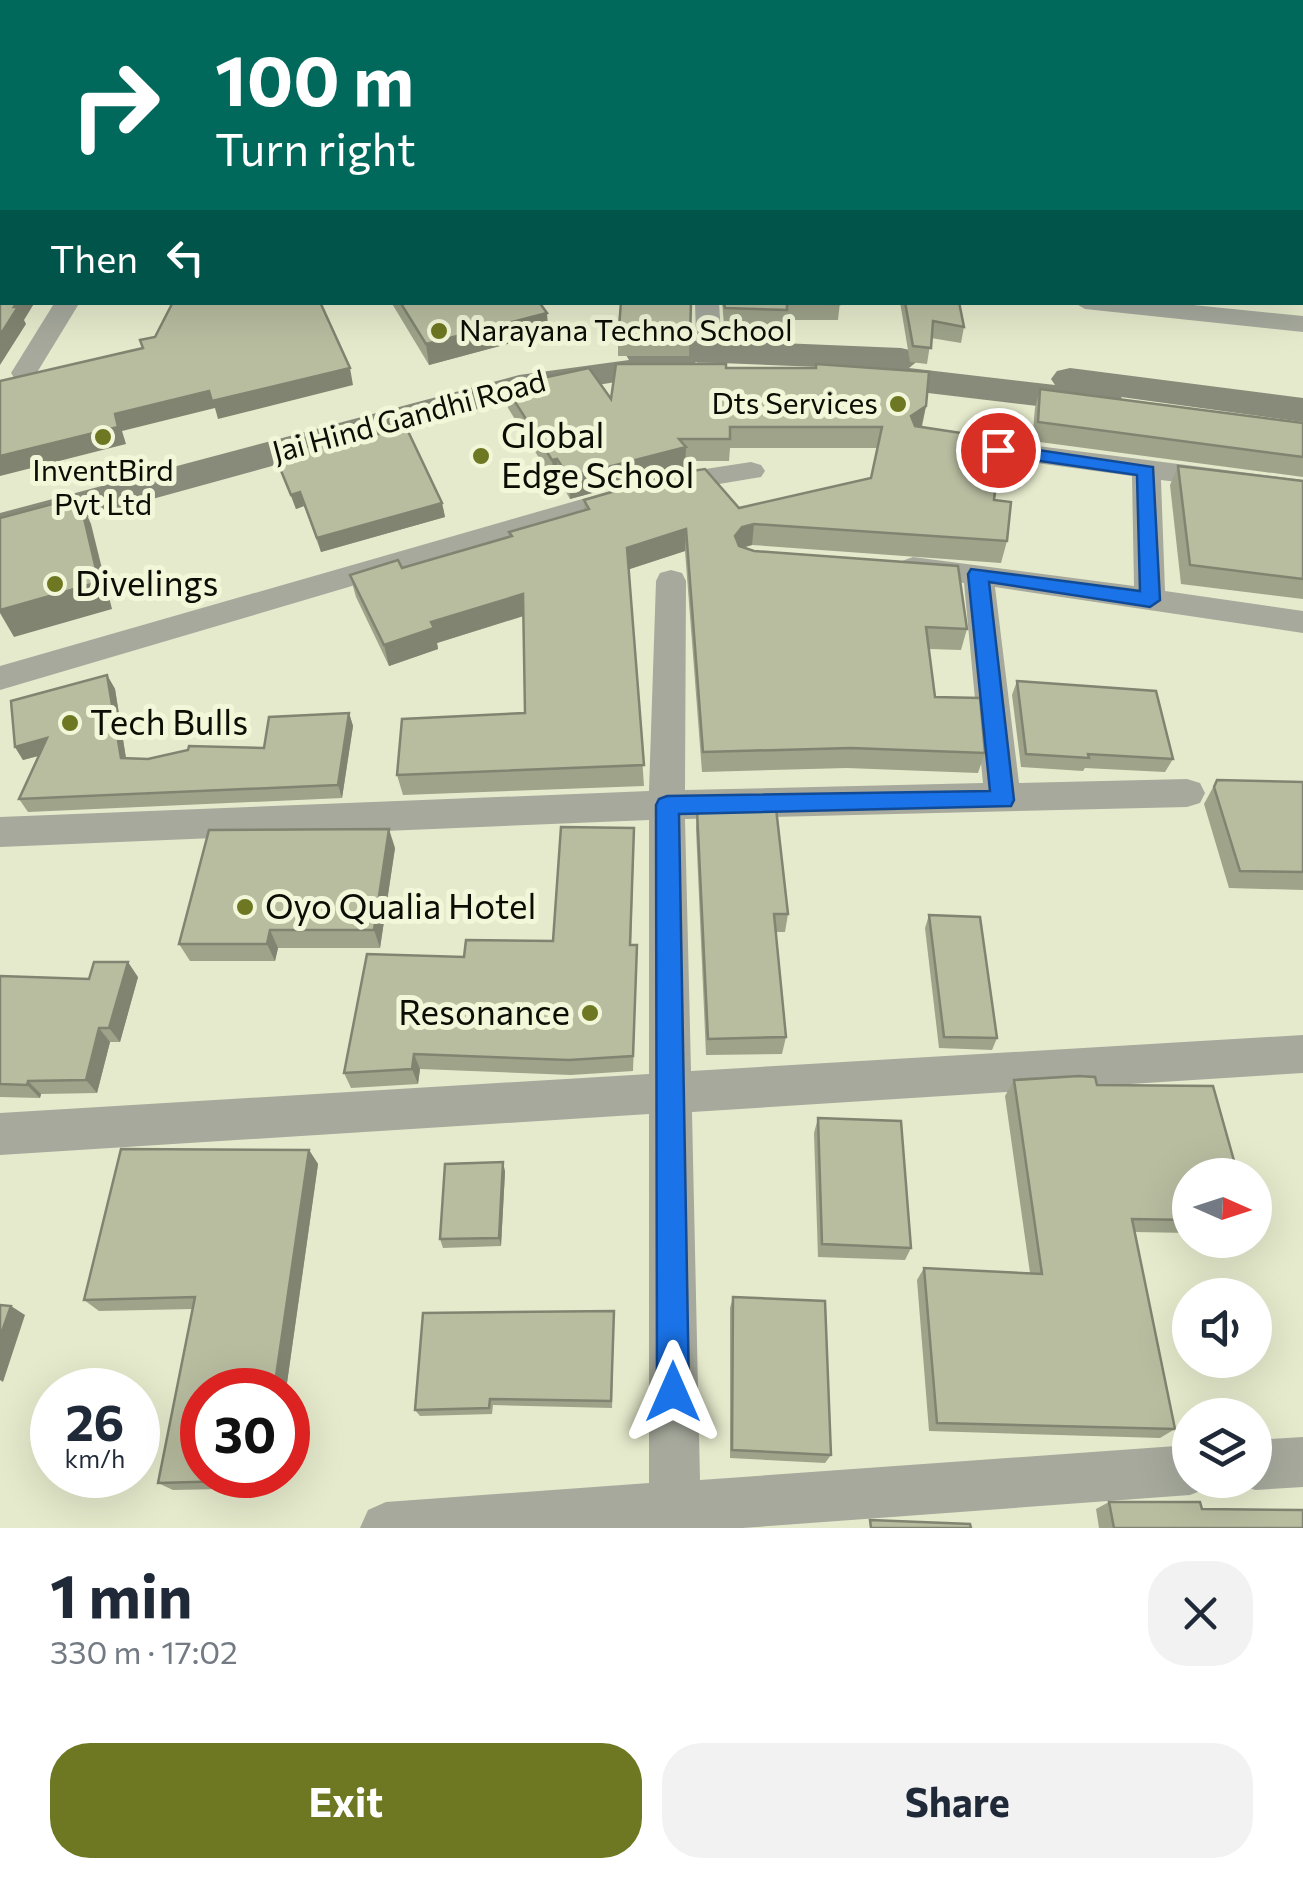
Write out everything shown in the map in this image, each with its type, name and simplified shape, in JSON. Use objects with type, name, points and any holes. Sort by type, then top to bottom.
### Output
[{"type":"street","points":[[24,374],[66,305]]},
{"type":"street","points":[[707,305],[710,360]]},
{"type":"street","points":[[1128,305],[1287,316]]},
{"type":"street","name":"Jai Hind Gandhi Road","points":[[0,500],[518,365],[583,355],[929,362],[1303,410]]},
{"type":"street","name":"Jai Hind Gandhi Road","points":[[0,527],[519,386],[710,360],[906,376],[1303,428]]},
{"type":"street","points":[[924,440],[1303,489]]},
{"type":"street","points":[[0,678],[676,482],[751,471]]},
{"type":"street","points":[[1146,471],[1150,600]]},
{"type":"street","points":[[886,566],[978,574],[1303,622]]},
{"type":"street","points":[[978,574],[1002,800]]},
{"type":"street","points":[[671,581],[667,805],[674,1516]]},
{"type":"street","points":[[0,832],[667,805],[1187,793]]},
{"type":"street","points":[[0,1134],[1303,1054]]},
{"type":"street","points":[[1272,1465],[1303,1462]]},
{"type":"street","points":[[386,1528],[674,1516],[1172,1472]]},
{"type":"building","points":[[0,305],[15,305],[18,307],[0,335]]},
{"type":"building","points":[[171,305],[321,305],[350,368],[212,401],[209,391],[115,414],[118,427],[0,456],[0,381],[143,348],[140,340],[155,337]]},
{"type":"building","points":[[402,305],[541,305],[547,313],[426,344]]},
{"type":"building","points":[[621,305],[691,305],[690,340],[618,340]]},
{"type":"building","points":[[724,305],[787,305],[787,310]]},
{"type":"building","points":[[906,305],[960,305],[964,327],[933,321],[931,348],[913,346]]},
{"type":"building","points":[[616,364],[816,368],[816,364],[929,372],[926,406],[911,416],[915,426],[1001,439],[994,500],[1011,502],[1007,541],[754,524],[742,527],[735,536],[739,546],[754,551],[958,566],[967,629],[926,627],[935,697],[980,698],[985,753],[851,748],[703,752],[686,529],[627,548],[644,765],[397,775],[402,719],[525,713],[523,594],[431,622],[434,628],[384,645],[350,575],[398,560],[402,568],[512,536],[509,532],[589,509],[584,500],[678,473],[705,469],[739,508],[871,478],[882,427],[730,427],[730,439],[679,439],[686,447],[569,477],[557,459],[552,460],[505,386],[589,368],[611,399]]},
{"type":"building","points":[[1040,389],[1303,423],[1303,457],[1038,422]]},
{"type":"building","points":[[406,427],[442,503],[317,538],[300,492],[291,495],[275,456],[337,439],[339,444]]},
{"type":"building","points":[[1178,466],[1303,481],[1303,579],[1190,565]]},
{"type":"building","name":"Divelings","points":[[79,497],[99,582],[0,610],[0,518]]},
{"type":"building","points":[[107,675],[121,758],[148,759],[188,750],[189,746],[264,748],[269,717],[349,713],[338,785],[19,799],[47,738],[15,747],[11,701]]},
{"type":"building","points":[[1017,681],[1156,691],[1173,759],[1026,754]]},
{"type":"building","points":[[1217,780],[1303,782],[1303,872],[1240,871],[1214,787]]},
{"type":"building","points":[[776,808],[788,914],[774,914],[786,1037],[708,1039],[697,810]]},
{"type":"building","points":[[561,827],[634,828],[630,945],[637,945],[633,1056],[569,1060],[414,1054],[412,1069],[344,1073],[367,954],[464,957],[466,940],[553,941]]},
{"type":"building","points":[[389,829],[374,930],[270,930],[267,944],[179,944],[209,830]]},
{"type":"building","points":[[929,915],[980,917],[997,1038],[944,1037]]},
{"type":"building","points":[[94,962],[128,962],[109,1028],[99,1028],[86,1080],[0,1084],[0,976],[89,979]]},
{"type":"building","points":[[1079,1076],[1095,1077],[1097,1085],[1213,1086],[1233,1158],[1172,1158],[1172,1220],[1132,1219],[1172,1429],[937,1423],[924,1268],[1042,1274],[1014,1080]]},
{"type":"building","points":[[818,1118],[901,1121],[911,1248],[822,1244]]},
{"type":"building","points":[[121,1149],[309,1150],[277,1368],[181,1368],[195,1297],[84,1300]]},
{"type":"building","points":[[503,1162],[499,1238],[440,1239],[445,1164]]},
{"type":"building","points":[[733,1297],[825,1301],[831,1455],[732,1450]]},
{"type":"building","points":[[0,1305],[11,1306],[0,1337]]},
{"type":"building","points":[[614,1311],[611,1401],[490,1399],[489,1408],[415,1410],[423,1313]]},
{"type":"building","points":[[180,1372],[180,1482],[160,1483]]},
{"type":"building","points":[[1109,1502],[1200,1502],[1202,1509],[1303,1510],[1303,1528],[1114,1528]]},
{"type":"building","points":[[870,1520],[970,1524],[971,1528],[871,1528]]},
{"type":"place","name":"Narayana Techno School","points":[[439,331]]},
{"type":"place","name":"Dts Services","points":[[898,404]]},
{"type":"place","name":"InventBird Pvt Ltd","points":[[103,437]]},
{"type":"place","name":"Global Edge School","points":[[481,456]]},
{"type":"place","name":"Divelings","points":[[55,584]]},
{"type":"place","name":"Tech Bulls","points":[[70,723]]},
{"type":"place","name":"Oyo Qualia Hotel","points":[[245,907]]},
{"type":"place","name":"Resonance","points":[[590,1013]]},
{"type":"route","points":[[673,1392],[667,805],[1002,800],[978,574],[1150,600],[1146,471],[998,450]]}]
